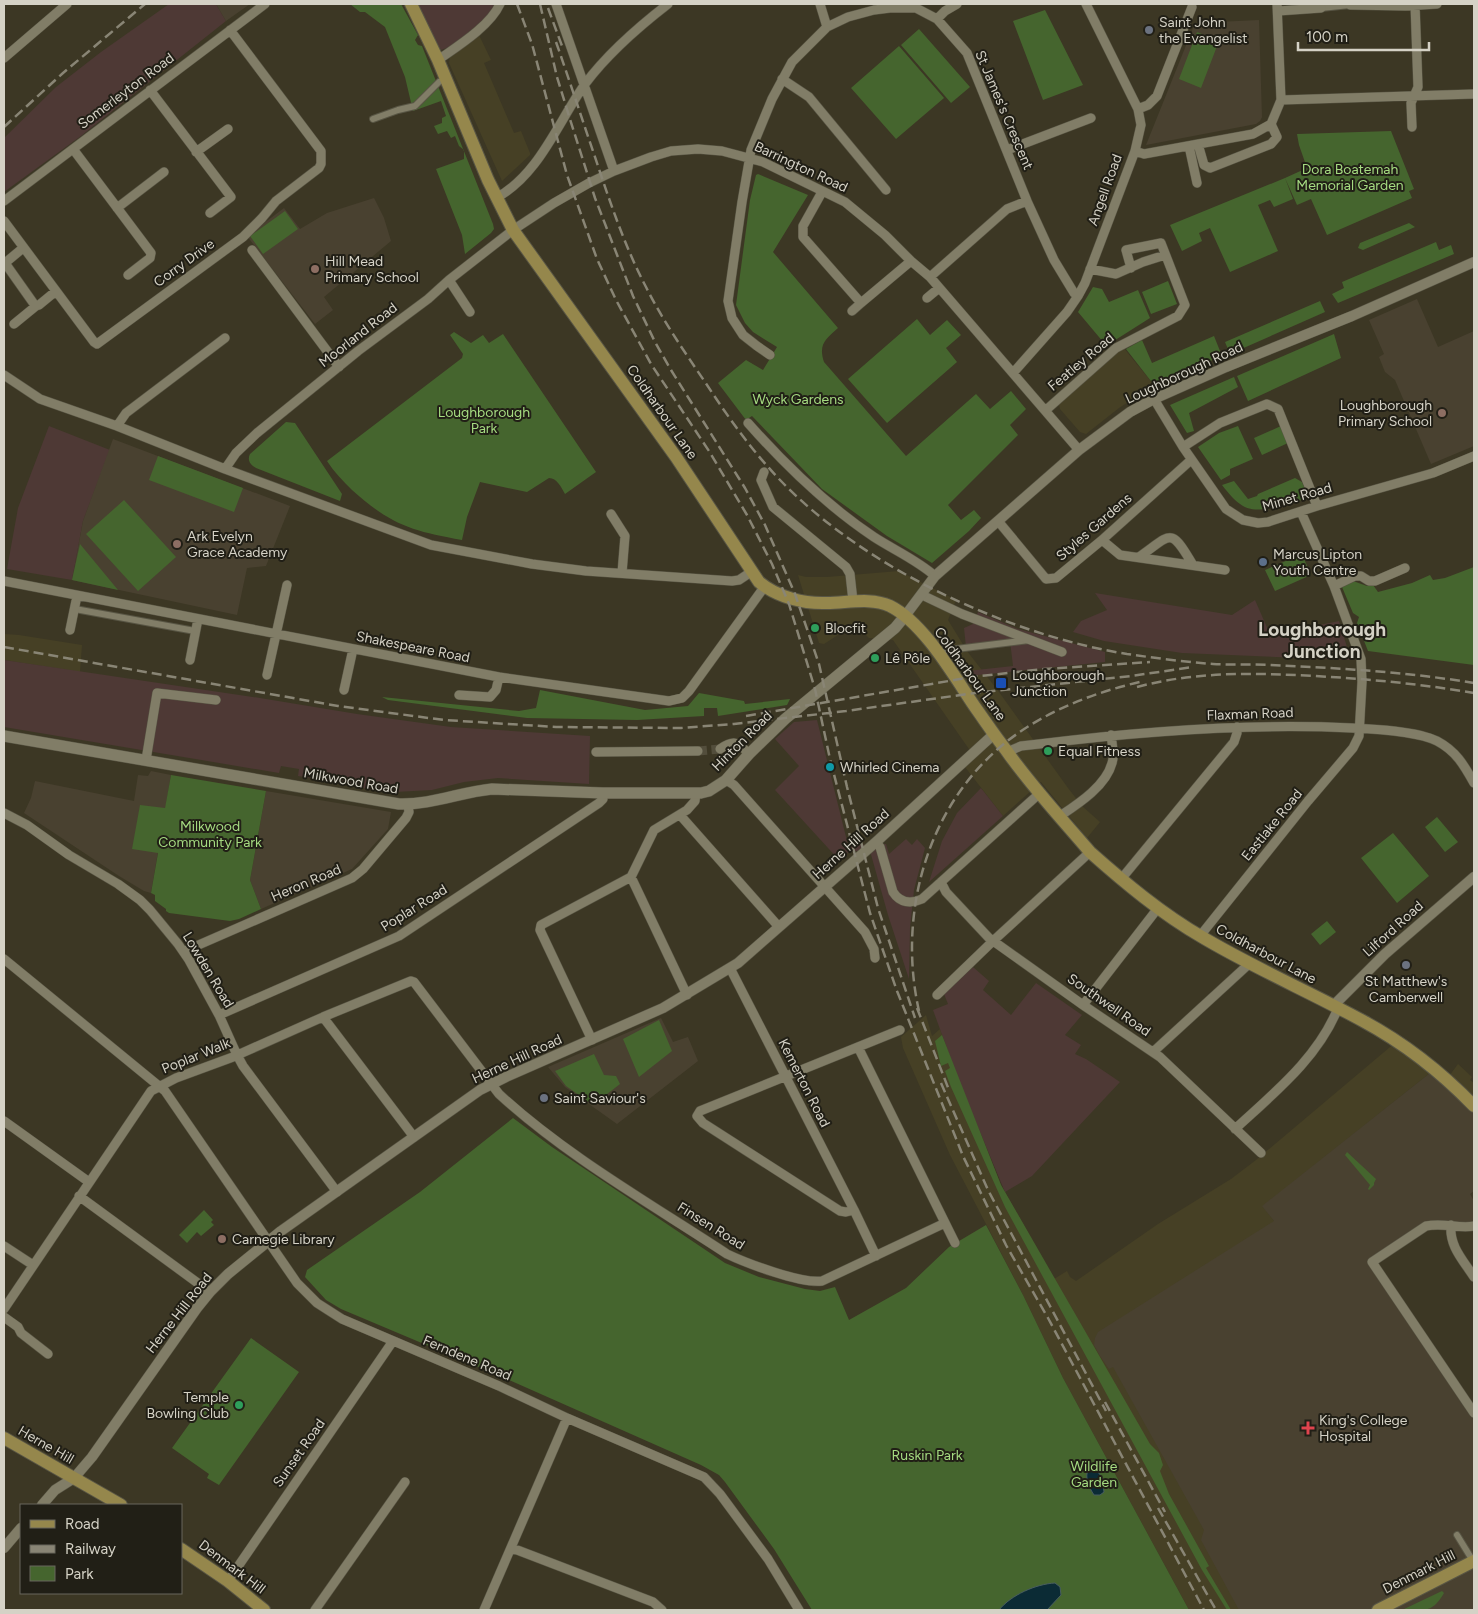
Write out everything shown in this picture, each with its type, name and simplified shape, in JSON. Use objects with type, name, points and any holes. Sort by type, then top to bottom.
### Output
[{"type":"main road","name":"Coldharbour Lane","points":[[411,4],[438,60],[496,198],[513,230],[676,458],[752,572],[765,586],[788,597],[812,602],[866,601],[889,606],[905,616],[940,655],[1007,752],[1090,852],[1158,908],[1200,936],[1365,1021],[1447,1079],[1474,1106]]},
{"type":"main road","name":"Hinton Road","points":[[696,793],[709,791],[726,780],[749,754],[785,719],[895,628],[905,616]]},
{"type":"main road","name":"Milkwood Road","points":[[4,736],[387,803],[427,803],[492,789],[603,793],[696,793]]},
{"type":"main road","name":"Herne Hill","points":[[4,1438],[74,1478]]},
{"type":"main road","points":[[74,1478],[119,1504]]},
{"type":"main road","name":"Denmark Hill","points":[[182,1550],[228,1580],[264,1610]]},
{"type":"main road","name":"Denmark Hill","points":[[1378,1610],[1474,1561]]},
{"type":"street","points":[[4,58],[67,4]]},
{"type":"street","name":"Somerleyton Road","points":[[4,201],[265,4]]},
{"type":"street","points":[[438,60],[464,42],[490,18],[500,4]]},
{"type":"street","points":[[556,4],[614,171]]},
{"type":"street","points":[[496,198],[506,192],[531,168],[585,85],[621,43],[668,4]]},
{"type":"street","points":[[820,4],[827,27]]},
{"type":"street","points":[[937,19],[945,11],[957,4]]},
{"type":"street","points":[[1086,4],[1138,109],[1148,105],[1157,96],[1192,7]]},
{"type":"street","points":[[1412,127],[1411,103],[1418,87],[1415,4]]},
{"type":"street","points":[[1134,151],[1144,154],[1253,134],[1271,124],[1281,100],[1278,7],[1321,8],[1350,5],[1437,4]]},
{"type":"street","name":"St James's Crescent","points":[[770,355],[743,335],[732,318],[728,301],[749,158],[768,108],[792,62],[827,27],[865,12],[890,8],[916,8],[937,19],[967,53],[1027,201],[1054,260],[1074,294],[1078,296]]},
{"type":"street","name":"Corry Drive","points":[[4,221],[94,342],[100,342],[242,237],[276,201],[319,168],[321,164],[321,151],[230,30]]},
{"type":"street","points":[[782,79],[809,97],[886,190]]},
{"type":"street","points":[[373,119],[415,106],[439,82]]},
{"type":"street","points":[[150,90],[231,198],[210,213]]},
{"type":"street","points":[[1281,100],[1474,94]]},
{"type":"street","name":"Angell Road","points":[[1013,373],[1067,312],[1078,296],[1134,151],[1141,125],[1138,109]]},
{"type":"street","points":[[1007,150],[1091,118]]},
{"type":"street","points":[[1194,145],[1204,165],[1210,168],[1271,144],[1277,137],[1271,124]]},
{"type":"street","points":[[196,152],[228,129]]},
{"type":"street","points":[[1194,145],[1197,183]]},
{"type":"street","points":[[73,148],[152,256],[128,275]]},
{"type":"street","name":"Barrington Road","points":[[513,230],[568,194],[614,171],[651,157],[684,150],[722,151],[768,164],[845,202],[885,235],[910,261],[930,277],[1079,450]]},
{"type":"street","points":[[117,208],[164,172]]},
{"type":"street","points":[[822,192],[803,226],[803,238],[861,303]]},
{"type":"street","points":[[930,277],[1007,209],[1027,201]]},
{"type":"street","name":"Moorland Road","points":[[225,469],[230,460],[246,443],[513,230]]},
{"type":"street","points":[[1090,269],[1116,274],[1165,255],[1161,243],[1126,250],[1131,268]]},
{"type":"street","points":[[23,248],[4,263],[36,306]]},
{"type":"street","points":[[252,250],[339,367]]},
{"type":"street","name":"Featley Road","points":[[1046,410],[1116,348],[1178,316],[1185,305],[1165,255]]},
{"type":"street","points":[[852,311],[910,261]]},
{"type":"street","name":"Loughborough Road","points":[[905,616],[935,576],[1079,450],[1130,412],[1154,399],[1235,363],[1352,316],[1474,262]]},
{"type":"street","points":[[449,280],[470,312]]},
{"type":"street","points":[[928,298],[939,288]]},
{"type":"street","points":[[14,324],[56,291]]},
{"type":"street","points":[[971,340],[979,334]]},
{"type":"street","points":[[117,426],[126,413],[225,338]]},
{"type":"street","points":[[4,375],[40,399],[117,426],[225,469],[431,545],[532,564],[586,571],[732,582],[752,572]]},
{"type":"street","name":"Minet Road","points":[[1154,399],[1191,460],[1226,509],[1243,520],[1268,522],[1317,506],[1432,474],[1474,456]]},
{"type":"street","points":[[1183,447],[1220,423],[1266,404],[1278,409],[1317,506]]},
{"type":"street","points":[[748,423],[776,454],[822,498],[873,536],[921,564],[935,576]]},
{"type":"street","name":"Styles Gardens","points":[[998,521],[1046,579],[1056,578],[1102,540],[1191,460]]},
{"type":"street","points":[[764,472],[762,480],[773,507],[846,567],[850,574],[853,601]]},
{"type":"street","name":"Eastlake Road","points":[[1200,936],[1353,748],[1358,739],[1362,682],[1361,658],[1334,586],[1301,512]]},
{"type":"street","points":[[611,514],[625,536],[622,573]]},
{"type":"street","points":[[1139,557],[1165,538],[1171,537],[1176,539],[1182,546],[1193,565]]},
{"type":"street","points":[[1102,540],[1120,555],[1225,570]]},
{"type":"street","points":[[1334,586],[1355,576],[1375,581],[1405,568]]},
{"type":"street","name":"Shakespeare Road","points":[[4,581],[498,677],[636,698],[675,701],[682,698],[690,688],[765,586]]},
{"type":"street","points":[[267,674],[287,585]]},
{"type":"street","points":[[922,595],[962,614],[1062,652]]},
{"type":"street","points":[[70,630],[78,596]]},
{"type":"street","points":[[75,609],[195,632]]},
{"type":"street","points":[[190,660],[198,618]]},
{"type":"street","points":[[940,655],[948,650],[1032,640]]},
{"type":"street","points":[[344,690],[353,649]]},
{"type":"street","points":[[459,695],[490,697],[496,690],[498,677]]},
{"type":"street","points":[[146,760],[156,693],[216,700]]},
{"type":"street","points":[[1122,878],[1234,742],[1237,727]]},
{"type":"street","name":"Flaxman Road","points":[[1007,752],[1021,746],[1111,735],[1237,727],[1359,728],[1414,735],[1434,740],[1453,752],[1473,776]]},
{"type":"street","name":"Herne Hill Road","points":[[43,1504],[55,1490],[74,1478],[92,1457],[210,1292],[268,1241],[414,1136],[492,1084],[663,1008],[730,968],[747,956],[876,842],[994,734]]},
{"type":"street","points":[[1060,816],[1087,797],[1108,771],[1113,760],[1111,735]]},
{"type":"street","points":[[720,749],[734,742],[739,744],[749,754]]},
{"type":"street","points":[[596,752],[698,751]]},
{"type":"street","points":[[726,780],[734,785],[865,932],[874,949],[875,958]]},
{"type":"street","name":"Poplar Road","points":[[219,1015],[346,960],[405,932],[599,804],[603,799],[603,793]]},
{"type":"street","points":[[592,1040],[540,928],[543,922],[631,877],[654,830],[680,815],[692,805],[696,800],[696,793]]},
{"type":"street","points":[[876,842],[880,847],[893,892],[898,899],[904,902],[916,902],[922,899],[1040,793]]},
{"type":"street","name":"Heron Road","points":[[184,952],[359,874],[406,818],[409,812],[408,804]]},
{"type":"street","name":"Lowden Road","points":[[4,813],[27,825],[69,855],[118,884],[140,900],[166,928],[184,952],[219,1015],[237,1055],[337,1192]]},
{"type":"street","points":[[680,815],[779,927]]},
{"type":"street","points":[[937,995],[1090,852]]},
{"type":"street","points":[[631,877],[687,995]]},
{"type":"street","name":"Lilford Road","points":[[1335,1007],[1385,954],[1474,877]]},
{"type":"street","name":"Southwell Road","points":[[941,882],[946,892],[993,941],[1160,1057],[1261,1153]]},
{"type":"street","points":[[1083,1005],[1158,908]]},
{"type":"street","name":"Ferndene Road","points":[[4,959],[170,1098],[300,1288],[317,1303],[342,1319],[704,1477],[720,1494],[768,1559],[799,1610]]},
{"type":"street","points":[[1153,1052],[1250,963]]},
{"type":"street","name":"Kemerton Road","points":[[730,968],[876,1256]]},
{"type":"street","name":"Poplar Walk","points":[[4,1309],[32,1264],[151,1091],[176,1078],[237,1055],[411,981]]},
{"type":"street","name":"Finsen Road","points":[[411,981],[414,982],[499,1094],[514,1108],[581,1158],[726,1254],[754,1266],[819,1282],[945,1223]]},
{"type":"street","points":[[1235,1129],[1308,1060],[1329,1026],[1335,1007]]},
{"type":"street","points":[[323,1017],[414,1136]]},
{"type":"street","points":[[854,1210],[840,1211],[703,1124],[697,1116],[700,1111],[900,1030]]},
{"type":"street","points":[[858,1047],[954,1243]]},
{"type":"street","points":[[4,1121],[89,1182]]},
{"type":"street","points":[[79,1196],[210,1292]]},
{"type":"street","points":[[1474,1226],[1460,1227],[1435,1224],[1426,1226],[1372,1262],[1474,1413]]},
{"type":"street","points":[[1451,1225],[1451,1240],[1454,1247],[1474,1276]]},
{"type":"street","points":[[4,1246],[32,1264]]},
{"type":"street","points":[[4,1317],[48,1354]]},
{"type":"street","name":"Sunset Road","points":[[228,1580],[393,1341]]},
{"type":"street","points":[[484,1610],[567,1418]]},
{"type":"street","points":[[315,1610],[405,1482]]},
{"type":"street","points":[[4,1548],[20,1529]]},
{"type":"street","points":[[1457,1535],[1474,1561]]},
{"type":"street","points":[[512,1548],[653,1602],[662,1610]]},
{"type":"shaded area","points":[[169,4],[216,4],[226,21],[81,136],[4,192],[4,138],[56,87],[101,52]]},
{"type":"shaded area","points":[[216,4],[250,4],[226,21]]},
{"type":"shaded area","points":[[417,4],[496,4],[489,15],[452,46],[441,50]]},
{"type":"shaded area","points":[[1259,20],[1262,117],[1260,121],[1256,124],[1146,145],[1195,23]]},
{"type":"shaded area","points":[[478,33],[491,60],[484,63],[514,133],[521,131],[530,153],[502,181],[449,63],[450,56]]},
{"type":"shaded area","name":"Hill Mead Primary School","points":[[374,198],[384,218],[391,241],[324,297],[333,310],[315,324],[247,236],[284,208],[300,229],[327,213]]},
{"type":"shaded area","name":"Loughborough Primary School","points":[[1417,299],[1438,347],[1474,331],[1474,446],[1431,464],[1395,380],[1385,372],[1379,357],[1384,354],[1369,320]]},
{"type":"shaded area","points":[[1123,347],[1154,385],[1119,408],[1086,434],[1080,432],[1060,409],[1059,404]]},
{"type":"shaded area","points":[[49,426],[110,450],[83,521],[72,580],[7,569],[18,508]]},
{"type":"shaded area","name":"Ark Evelyn Grace Academy","points":[[113,439],[290,506],[266,566],[247,568],[237,615],[72,580],[83,521]]},
{"type":"shaded area","points":[[899,571],[956,600],[948,620],[967,651],[1082,806],[1100,822],[1087,838],[1041,782],[1003,816],[965,767],[971,752],[893,640],[869,638],[855,624],[824,644],[819,643],[798,575],[827,577]]},
{"type":"shaded area","points":[[1095,593],[1232,615],[1255,600],[1269,632],[1290,631],[1339,621],[1351,660],[1182,653],[1104,641],[1073,632],[1081,621],[1107,610]]},
{"type":"shaded area","points":[[978,612],[1018,629],[1105,652],[1105,662],[968,676],[967,671],[1013,666],[1010,641],[966,647],[964,628],[973,624]]},
{"type":"shaded area","points":[[4,634],[82,645],[80,672],[4,660]]},
{"type":"shaded area","points":[[4,660],[451,727],[590,736],[589,784],[498,778],[464,782],[432,790],[395,792],[379,789],[378,791],[298,776],[299,769],[281,766],[279,773],[4,727]]},
{"type":"shaded area","points":[[817,720],[848,845],[886,844],[889,854],[906,839],[912,845],[917,839],[925,848],[914,890],[910,928],[909,979],[870,851],[850,851],[839,860],[775,790],[799,766],[775,739],[794,722]]},
{"type":"shaded area","points":[[151,771],[171,775],[151,893],[144,891],[119,876],[24,813],[31,798],[35,781],[134,801],[138,775],[148,776]]},
{"type":"shaded area","points":[[981,788],[1003,816],[929,882],[942,841],[957,813]]},
{"type":"shaded area","points":[[266,791],[391,812],[388,829],[352,869],[261,909],[250,880]]},
{"type":"shaded area","points":[[973,967],[989,981],[983,990],[1011,1015],[1036,983],[1082,1015],[1065,1035],[1081,1045],[1075,1054],[1086,1059],[1120,1082],[1032,1176],[1005,1192],[960,1084],[933,1010],[948,1004],[944,994]]},
{"type":"shaded area","points":[[926,1015],[932,1036],[940,1029],[1001,1185],[1054,1279],[1067,1271],[1070,1277],[1076,1281],[1158,1224],[1231,1179],[1396,1042],[1435,1069],[1263,1206],[1274,1221],[1358,1610],[1189,1610],[1063,1378],[1022,1293],[950,1155],[903,1048],[901,1037]]},
{"type":"shaded area","points":[[661,1018],[673,1042],[688,1037],[698,1061],[617,1124],[565,1087],[548,1067]]},
{"type":"shaded area","points":[[1458,1064],[1472,1077],[1470,1080],[1474,1083],[1474,1106],[1447,1079]]},
{"type":"shaded area","name":"King's College Hospital","points":[[1435,1069],[1474,1106],[1474,1191],[1470,1194],[1474,1201],[1474,1226],[1435,1224],[1373,1262],[1474,1413],[1474,1610],[1239,1610],[1201,1540],[1204,1530],[1113,1367],[1109,1369],[1100,1356],[1094,1345],[1095,1338],[1098,1332],[1274,1221],[1262,1206]]},
{"type":"green space","points":[[350,4],[401,4],[418,35],[415,40],[418,45],[422,46],[463,149],[459,146],[455,136],[451,138],[447,131],[438,134],[434,126],[442,123],[442,118],[446,116],[441,101],[413,111],[405,77],[385,27],[365,12],[360,12]]},
{"type":"green space","points":[[1045,10],[1083,85],[1043,100],[1013,21]]},
{"type":"green space","points":[[919,29],[970,87],[951,103],[901,45]]},
{"type":"green space","points":[[1197,32],[1219,41],[1201,88],[1179,79]]},
{"type":"green space","points":[[899,46],[944,98],[896,139],[851,88]]},
{"type":"green space","name":"Dora Boatemah Memorial Garden","points":[[1391,131],[1414,189],[1409,191],[1412,198],[1327,235],[1311,199],[1297,205],[1285,178],[1307,168],[1297,134]]},
{"type":"green space","points":[[464,151],[494,229],[465,254],[462,235],[436,169],[464,159]]},
{"type":"green space","name":"Wyck Gardens","points":[[758,174],[808,195],[773,252],[838,328],[824,342],[822,356],[824,362],[906,456],[976,394],[990,409],[1011,391],[1026,409],[1010,425],[1018,435],[948,505],[961,520],[974,510],[981,518],[932,563],[887,536],[822,489],[752,416],[746,420],[718,383],[746,360],[763,370],[777,347],[753,332],[745,323],[736,305],[750,200],[756,175]]},
{"type":"green space","points":[[1285,178],[1293,199],[1274,207],[1270,200],[1258,205],[1278,251],[1230,272],[1210,228],[1199,233],[1202,241],[1182,251],[1170,225]]},
{"type":"green space","points":[[285,211],[298,229],[263,254],[250,236]]},
{"type":"green space","points":[[1409,223],[1415,227],[1363,250],[1358,248],[1360,243]]},
{"type":"green space","points":[[1436,242],[1439,250],[1451,245],[1454,254],[1338,303],[1332,294],[1344,288],[1342,282]]},
{"type":"green space","points":[[1168,281],[1177,304],[1151,314],[1142,292]]},
{"type":"green space","points":[[1093,287],[1102,289],[1109,302],[1138,290],[1150,318],[1109,344],[1104,343],[1078,312]]},
{"type":"green space","points":[[1320,301],[1325,312],[1230,354],[1225,342]]},
{"type":"green space","points":[[917,319],[930,335],[947,320],[961,335],[946,348],[957,362],[887,423],[848,379]]},
{"type":"green space","name":"Loughborough Park","points":[[454,332],[471,343],[483,335],[489,343],[503,334],[596,472],[565,494],[557,481],[552,478],[527,492],[480,482],[467,517],[462,540],[429,533],[391,519],[352,490],[327,461],[462,358],[463,354],[450,335]]},
{"type":"green space","points":[[1334,334],[1341,358],[1248,401],[1237,376]]},
{"type":"green space","points":[[1214,336],[1222,356],[1154,385],[1126,349],[1142,340],[1152,363]]},
{"type":"green space","points":[[1234,377],[1238,387],[1189,413],[1194,431],[1187,433],[1170,405]]},
{"type":"green space","points":[[286,422],[295,423],[342,494],[340,501],[256,468],[251,464],[249,460],[250,454]]},
{"type":"green space","points":[[1238,426],[1253,459],[1230,469],[1230,475],[1221,480],[1198,447],[1219,433]]},
{"type":"green space","points":[[1281,426],[1288,443],[1262,455],[1254,438]]},
{"type":"green space","points":[[158,456],[243,488],[234,512],[149,480]]},
{"type":"green space","points":[[1295,478],[1302,482],[1309,497],[1293,503],[1263,509],[1248,508],[1242,505],[1222,485],[1234,481],[1248,499]]},
{"type":"green space","points":[[124,500],[176,557],[138,591],[86,534]]},
{"type":"green space","points":[[80,544],[118,590],[72,580]]},
{"type":"green space","points":[[1302,554],[1311,575],[1275,591],[1265,570]]},
{"type":"green space","points":[[1474,567],[1474,665],[1368,651],[1357,623],[1359,617],[1353,613],[1342,587],[1353,581],[1367,586],[1373,585],[1378,592],[1412,583],[1430,575],[1433,580],[1445,578]]},
{"type":"green space","points":[[540,690],[645,710],[688,706],[699,693],[744,701],[745,704],[790,699],[787,705],[718,716],[717,708],[704,708],[704,716],[637,720],[527,718],[388,700],[382,697],[519,711],[536,708]]},
{"type":"green space","name":"Milkwood Community Park","points":[[171,775],[266,791],[250,880],[261,909],[230,921],[169,913],[155,901],[155,895],[151,893],[158,853],[132,849],[140,805],[165,808]]},
{"type":"green space","points":[[1437,817],[1458,842],[1445,852],[1425,827]]},
{"type":"green space","points":[[1393,833],[1429,876],[1397,903],[1361,858]]},
{"type":"green space","points":[[1327,921],[1336,932],[1320,945],[1311,934]]},
{"type":"green space","points":[[659,1020],[672,1051],[639,1077],[623,1039]]},
{"type":"green space","points":[[942,1035],[1001,1185],[1150,1444],[1159,1453],[1163,1465],[1160,1471],[1169,1494],[1209,1566],[1206,1568],[1231,1610],[1227,1610],[1202,1570],[1005,1207],[951,1087],[945,1071],[950,1068],[948,1063],[941,1066],[935,1041]]},
{"type":"green space","points":[[594,1054],[604,1075],[616,1076],[620,1084],[593,1105],[566,1086],[555,1071]]},
{"type":"green space","name":"Ruskin Park","points":[[513,1118],[552,1147],[725,1263],[759,1277],[805,1289],[820,1291],[835,1287],[849,1320],[906,1288],[949,1247],[986,1225],[1023,1295],[1063,1378],[1189,1610],[812,1610],[774,1549],[719,1475],[701,1465],[500,1376],[341,1309],[326,1300],[305,1277],[307,1270],[420,1192]]},
{"type":"green space","points":[[1347,1152],[1376,1179],[1374,1185],[1369,1190],[1370,1185],[1345,1155]]},
{"type":"green space","points":[[204,1210],[213,1220],[211,1222],[214,1225],[201,1236],[197,1232],[187,1243],[179,1235]]},
{"type":"green space","name":"Temple Bowling Club","points":[[251,1338],[299,1372],[219,1485],[207,1478],[209,1474],[172,1448]]},
{"type":"green space","points":[[1442,1591],[1444,1593],[1440,1600],[1431,1608],[1402,1610]]},
{"type":"water","points":[[1091,1470],[1097,1471],[1102,1477],[1104,1492],[1100,1495],[1094,1495],[1088,1484],[1087,1473]]},
{"type":"water","points":[[1055,1583],[1060,1587],[1061,1595],[1047,1610],[999,1610],[1024,1591]]},
{"type":"tunnel","points":[[698,751],[720,749]]},
{"type":"railway","points":[[4,127],[63,73],[145,4]]},
{"type":"railway","points":[[517,4],[532,44],[567,175],[597,259],[616,300],[651,364],[709,451],[747,515],[772,564],[789,604],[815,689],[830,759],[870,913],[897,991],[963,1156],[1006,1245],[1048,1318],[1204,1610]]},
{"type":"railway","points":[[540,4],[557,77],[595,198],[633,296],[671,370],[745,488],[765,525],[795,594],[819,664],[847,787],[878,908],[915,1018]]},
{"type":"railway","points":[[548,8],[562,46]]},
{"type":"railway","points":[[556,42],[617,222],[638,271],[659,312],[722,408],[760,458],[815,513],[854,542],[896,569],[941,593],[987,614],[1081,645],[1127,654],[1192,662],[1372,671],[1474,683]]},
{"type":"railway","points":[[4,647],[338,706],[444,720],[556,727],[681,728],[734,724],[1193,667]]},
{"type":"railway","points":[[746,716],[972,677],[1044,669],[1150,662]]},
{"type":"railway","points":[[1137,687],[1182,678],[1226,674],[1270,674],[1375,680],[1474,693]]},
{"type":"railway","points":[[919,1011],[913,971],[913,930],[918,890],[929,851],[946,814],[968,781],[996,751],[1042,718],[1085,699],[1144,681]]},
{"type":"railway","points":[[917,1008],[949,1090]]},
{"type":"railway","points":[[941,1083],[988,1190],[1106,1411]]},
{"type":"railway","points":[[1105,1402],[1165,1512]]},
{"type":"railway","points":[[1158,1508],[1216,1610]]},
{"type":"place","name":"Saint John the Evangelist","points":[[1149,30]]},
{"type":"place","name":"Hill Mead Primary School","points":[[315,269]]},
{"type":"place","name":"Loughborough Primary School","points":[[1442,413]]},
{"type":"place","name":"Ark Evelyn Grace Academy","points":[[177,544]]},
{"type":"place","name":"Marcus Lipton Youth Centre","points":[[1263,562]]},
{"type":"place","name":"Blocfit","points":[[815,628]]},
{"type":"place","name":"Lê Pôle","points":[[875,658]]},
{"type":"place","name":"Loughborough Junction","points":[[1001,683]]},
{"type":"place","name":"Equal Fitness","points":[[1048,751]]},
{"type":"place","name":"Whirled Cinema","points":[[830,767]]},
{"type":"place","name":"St Matthew's Camberwell","points":[[1406,965]]},
{"type":"place","name":"Saint Saviour's","points":[[544,1098]]},
{"type":"place","name":"Carnegie Library","points":[[222,1239]]},
{"type":"place","name":"Temple Bowling Club","points":[[239,1405]]},
{"type":"place","name":"King's College Hospital","points":[[1308,1428]]},
{"type":"district","name":"Loughborough Junction","points":[[1322,640]]},
{"type":"park label","name":"Wildlife Garden","points":[[1094,1474]]}]
